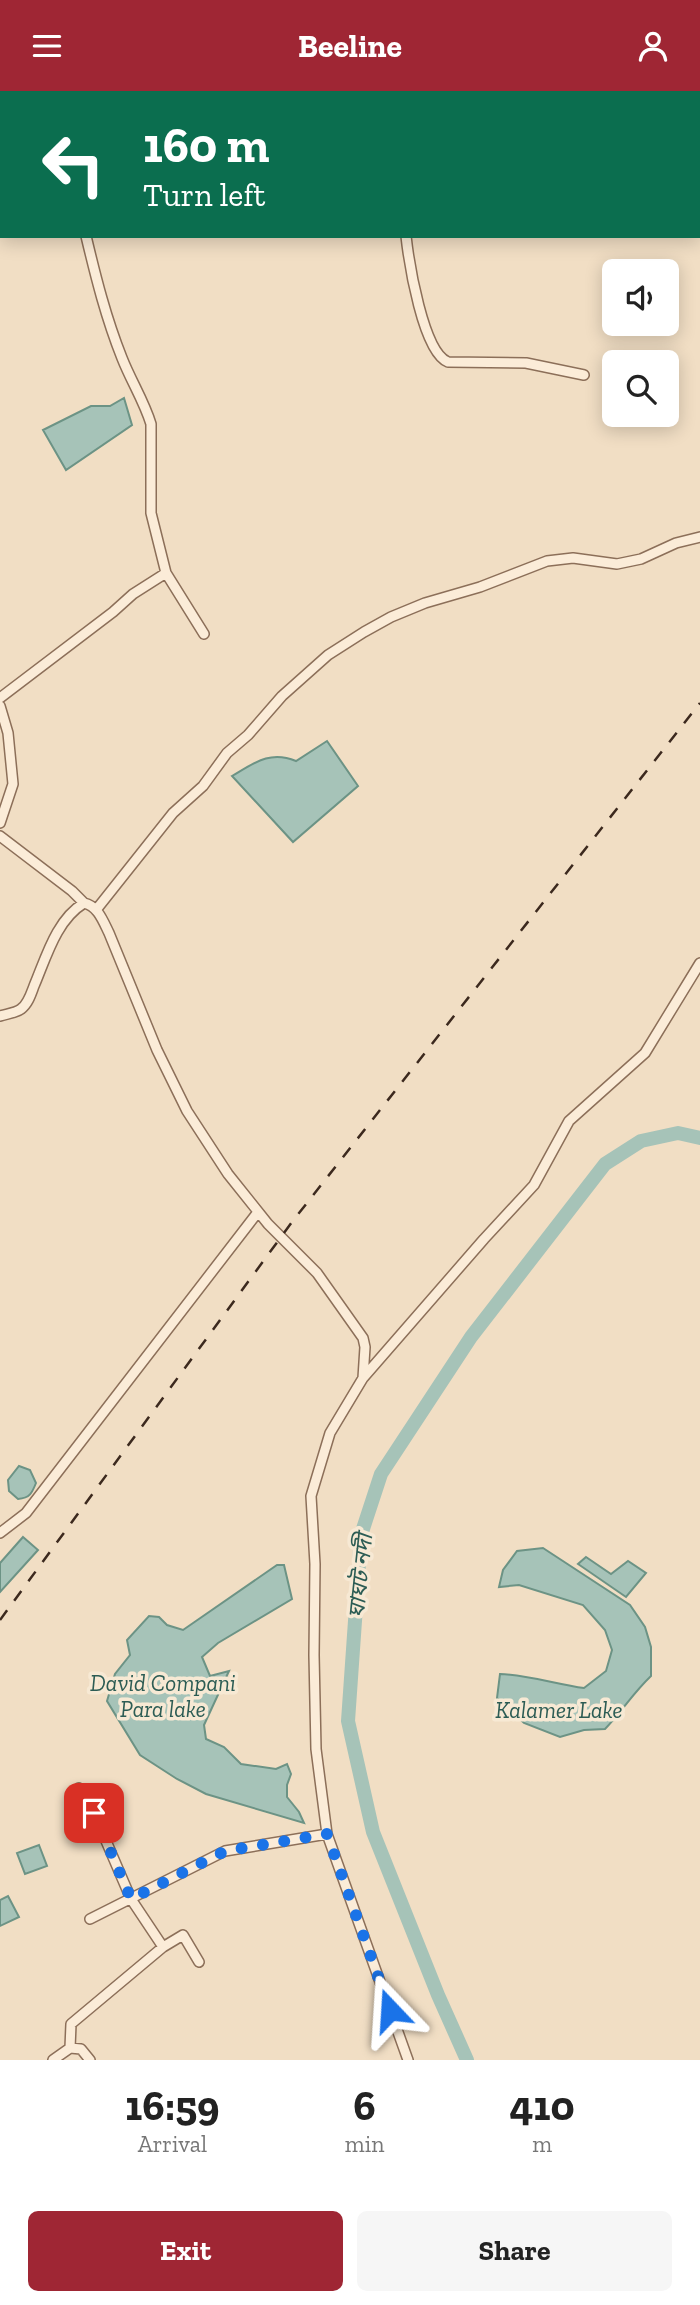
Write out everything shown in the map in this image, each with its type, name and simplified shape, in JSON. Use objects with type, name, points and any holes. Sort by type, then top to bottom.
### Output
[{"type":"street","points":[[86,238],[104,310],[151,424],[151,513],[166,573],[204,634]]},
{"type":"street","points":[[407,238],[410,269],[422,315],[434,350],[440,359],[448,362],[526,363],[584,375]]},
{"type":"street","points":[[96,910],[173,813],[203,786],[227,753],[248,735],[282,696],[328,655],[364,632],[425,603],[480,587],[547,561],[573,558],[617,563],[641,559],[700,537]]},
{"type":"street","points":[[0,698],[133,594],[166,573]]},
{"type":"street","points":[[0,706],[9,733],[13,784],[0,823]]},
{"type":"street","points":[[0,837],[96,910],[109,933],[177,1093],[228,1174],[257,1212],[317,1273],[363,1338],[363,1378]]},
{"type":"street","points":[[0,1016],[20,1010],[28,1002],[49,950],[70,914],[84,903]]},
{"type":"street","points":[[408,2060],[327,1834],[316,1749],[315,1564],[311,1496],[330,1433],[363,1378],[484,1238],[534,1185],[569,1121],[645,1053],[700,963]]},
{"type":"street","points":[[0,1533],[26,1513],[257,1212]]},
{"type":"street","points":[[79,1787],[94,1813],[131,1899],[163,1947]]},
{"type":"street","points":[[90,1919],[225,1851],[327,1834]]},
{"type":"street","points":[[70,2048],[71,2024],[163,1947],[183,1935],[200,1962]]},
{"type":"street","points":[[53,2060],[70,2048],[81,2049],[90,2060]]},
{"type":"water","points":[[124,398],[132,425],[66,470],[43,430],[91,406],[110,406]]},
{"type":"water","points":[[327,741],[358,786],[293,842],[232,776],[270,757],[296,761]]},
{"type":"water","points":[[19,1466],[30,1470],[36,1483],[30,1494],[18,1499],[9,1491],[8,1480]]},
{"type":"water","points":[[23,1537],[38,1550],[0,1592],[0,1563]]},
{"type":"water","name":"Kalamer Lake","points":[[543,1548],[630,1605],[645,1627],[651,1647],[651,1676],[605,1729],[584,1730],[560,1737],[524,1723],[497,1698],[500,1674],[584,1688],[606,1671],[612,1650],[605,1630],[583,1605],[519,1585],[499,1587],[503,1570],[517,1551]]},
{"type":"water","points":[[586,1557],[611,1574],[628,1561],[646,1573],[626,1597],[578,1564]]},
{"type":"water","name":"David Compani Para lake","points":[[277,1565],[284,1565],[292,1599],[218,1643],[202,1657],[210,1676],[229,1671],[204,1725],[206,1739],[224,1747],[241,1764],[276,1769],[287,1764],[291,1774],[287,1797],[304,1823],[206,1794],[177,1779],[140,1755],[107,1701],[115,1674],[130,1655],[127,1640],[149,1616],[159,1617],[167,1625],[183,1630]]},
{"type":"water","points":[[39,1845],[47,1866],[25,1874],[17,1853]]},
{"type":"water","points":[[8,1896],[19,1917],[0,1926],[0,1900]]},
{"type":"waterway","name":"ঘাঘট নদী","points":[[467,2060],[373,1832],[348,1721],[361,1535],[381,1474],[471,1337],[605,1164],[641,1141],[678,1133],[700,1138]]},
{"type":"railway","points":[[0,1620],[292,1222],[700,703]]},
{"type":"route","points":[[94,1813],[131,1899],[225,1851],[327,1834],[390,2010]]}]
